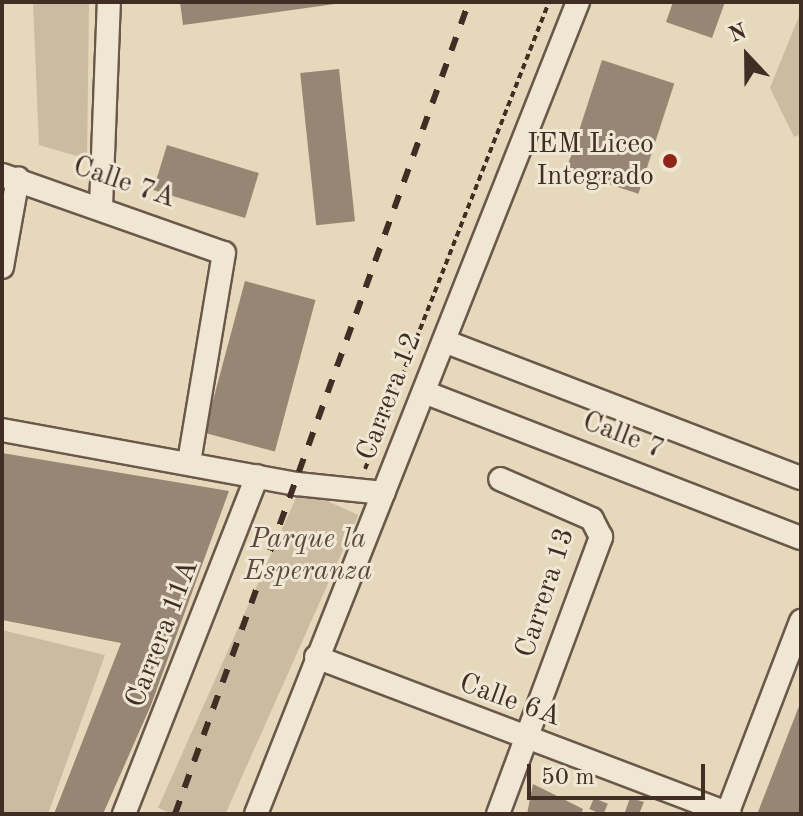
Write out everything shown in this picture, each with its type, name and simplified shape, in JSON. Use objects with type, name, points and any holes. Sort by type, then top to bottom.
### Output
[{"type":"street","points":[[101,207],[109,2]]},
{"type":"street","name":"Carrera 12","points":[[256,814],[578,2]]},
{"type":"street","points":[[2,267],[10,176]]},
{"type":"street","name":"Calle 7A","points":[[10,176],[224,253],[189,463]]},
{"type":"street","points":[[444,341],[801,478]]},
{"type":"street","name":"Calle 7","points":[[424,392],[801,538]]},
{"type":"street","points":[[2,430],[257,476],[384,493]]},
{"type":"street","name":"Carrera 11A","points":[[124,814],[257,476]]},
{"type":"street","name":"Carrera 13","points":[[498,814],[601,537],[600,526],[500,479]]},
{"type":"street","points":[[728,814],[801,621]]},
{"type":"street","name":"Calle 6A","points":[[316,657],[728,814]]},
{"type":"path","points":[[358,489],[549,2]]},
{"type":"green space","points":[[33,2],[89,2],[87,159],[39,145]]},
{"type":"green space","points":[[801,11],[801,134],[794,137],[770,88]]},
{"type":"green space","name":"Parque la Esperanza","points":[[300,489],[358,515],[225,814],[172,814],[158,808]]},
{"type":"green space","points":[[2,630],[105,655],[48,814],[2,814]]},
{"type":"building","points":[[180,2],[335,2],[335,4],[183,25]]},
{"type":"building","points":[[673,2],[725,2],[712,38],[666,22]]},
{"type":"building","points":[[602,60],[674,83],[638,194],[566,170]]},
{"type":"building","points":[[339,69],[355,221],[316,225],[300,73]]},
{"type":"building","points":[[167,145],[259,173],[245,218],[153,190]]},
{"type":"building","points":[[245,281],[316,300],[275,452],[204,433]]},
{"type":"building","points":[[2,453],[229,491],[151,705],[103,814],[54,814],[121,643],[2,620]]},
{"type":"building","points":[[801,701],[801,814],[763,814],[758,812]]},
{"type":"building","points":[[533,784],[583,809],[581,814],[527,814]]},
{"type":"building","points":[[594,798],[608,804],[604,814],[589,809]]},
{"type":"building","points":[[630,798],[644,802],[639,814],[625,812]]},
{"type":"railway","points":[[175,814],[469,2]]},
{"type":"place","name":"IEM Liceo Integrado","points":[[670,161]]}]
